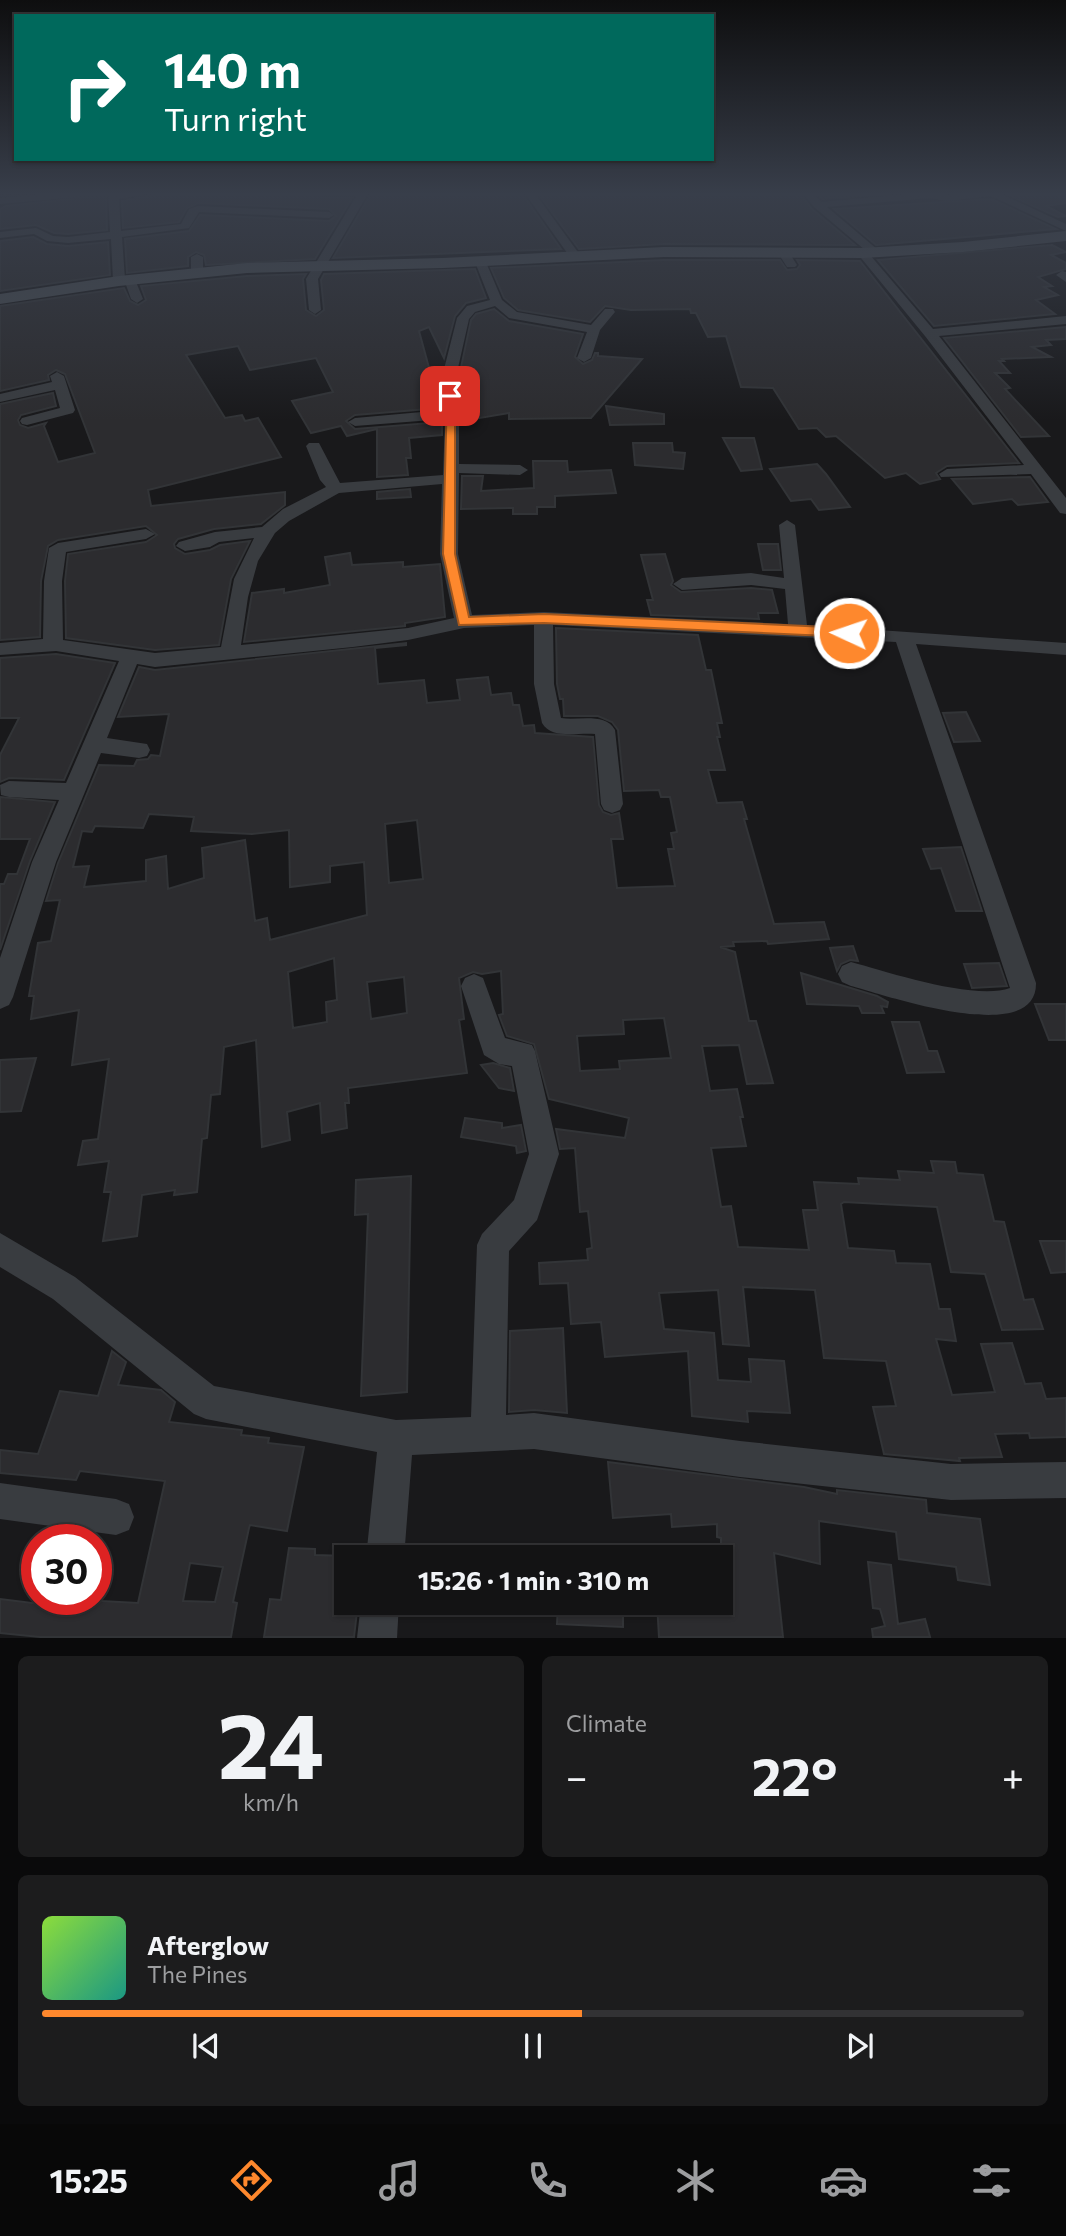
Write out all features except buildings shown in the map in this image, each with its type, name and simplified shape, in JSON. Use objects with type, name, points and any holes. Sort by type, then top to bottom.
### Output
[{"type":"street","points":[[122,268],[124,281],[137,299]]},
{"type":"street","points":[[0,299],[124,281],[181,268]]},
{"type":"street","points":[[315,310],[312,279],[318,268]]},
{"type":"street","points":[[484,268],[497,302],[513,315],[594,329]]},
{"type":"street","points":[[881,268],[1066,509]]},
{"type":"street","points":[[464,622],[449,554],[452,414],[449,377],[463,318],[471,309],[497,302]]},
{"type":"street","points":[[584,358],[594,329],[609,312]]},
{"type":"street","points":[[930,333],[1066,320]]},
{"type":"street","points":[[0,398],[58,381],[67,411],[27,421]]},
{"type":"street","points":[[355,422],[452,414]]},
{"type":"street","points":[[314,446],[328,480],[336,488]]},
{"type":"street","points":[[947,474],[1034,469]]},
{"type":"street","points":[[230,652],[240,587],[266,532],[282,518],[336,488],[451,473],[520,470]]},
{"type":"street","points":[[787,525],[798,630]]},
{"type":"street","points":[[185,546],[215,537],[266,532]]},
{"type":"street","points":[[53,645],[53,581],[58,548],[146,534]]},
{"type":"street","points":[[682,584],[751,579],[793,585]]},
{"type":"street","points":[[544,618],[541,672],[552,723],[559,727],[599,726],[605,730],[612,804]]},
{"type":"street","points":[[0,649],[53,645],[155,660],[353,641],[464,622],[544,618],[798,630],[1066,649]]},
{"type":"street","points":[[852,974],[937,997],[1006,1002],[1017,1000],[1023,994],[1023,983],[904,637]]},
{"type":"street","points":[[0,997],[44,862],[130,657]]},
{"type":"street","points":[[93,744],[139,750]]},
{"type":"street","points":[[9,789],[73,792]]},
{"type":"street","points":[[474,986],[494,1046],[499,1051],[522,1054],[525,1060],[544,1154],[526,1209],[493,1245],[488,1433]]},
{"type":"street","points":[[0,1249],[64,1288],[206,1402],[397,1438],[534,1431],[740,1459],[951,1482],[1066,1480]]},
{"type":"street","points":[[386,1545],[397,1438]]},
{"type":"street","points":[[0,1501],[116,1517]]},
{"type":"street","points":[[377,1637],[379,1615]]},
{"type":"route","points":[[450,396],[452,414],[449,554],[464,622],[544,618],[849,633]]}]
